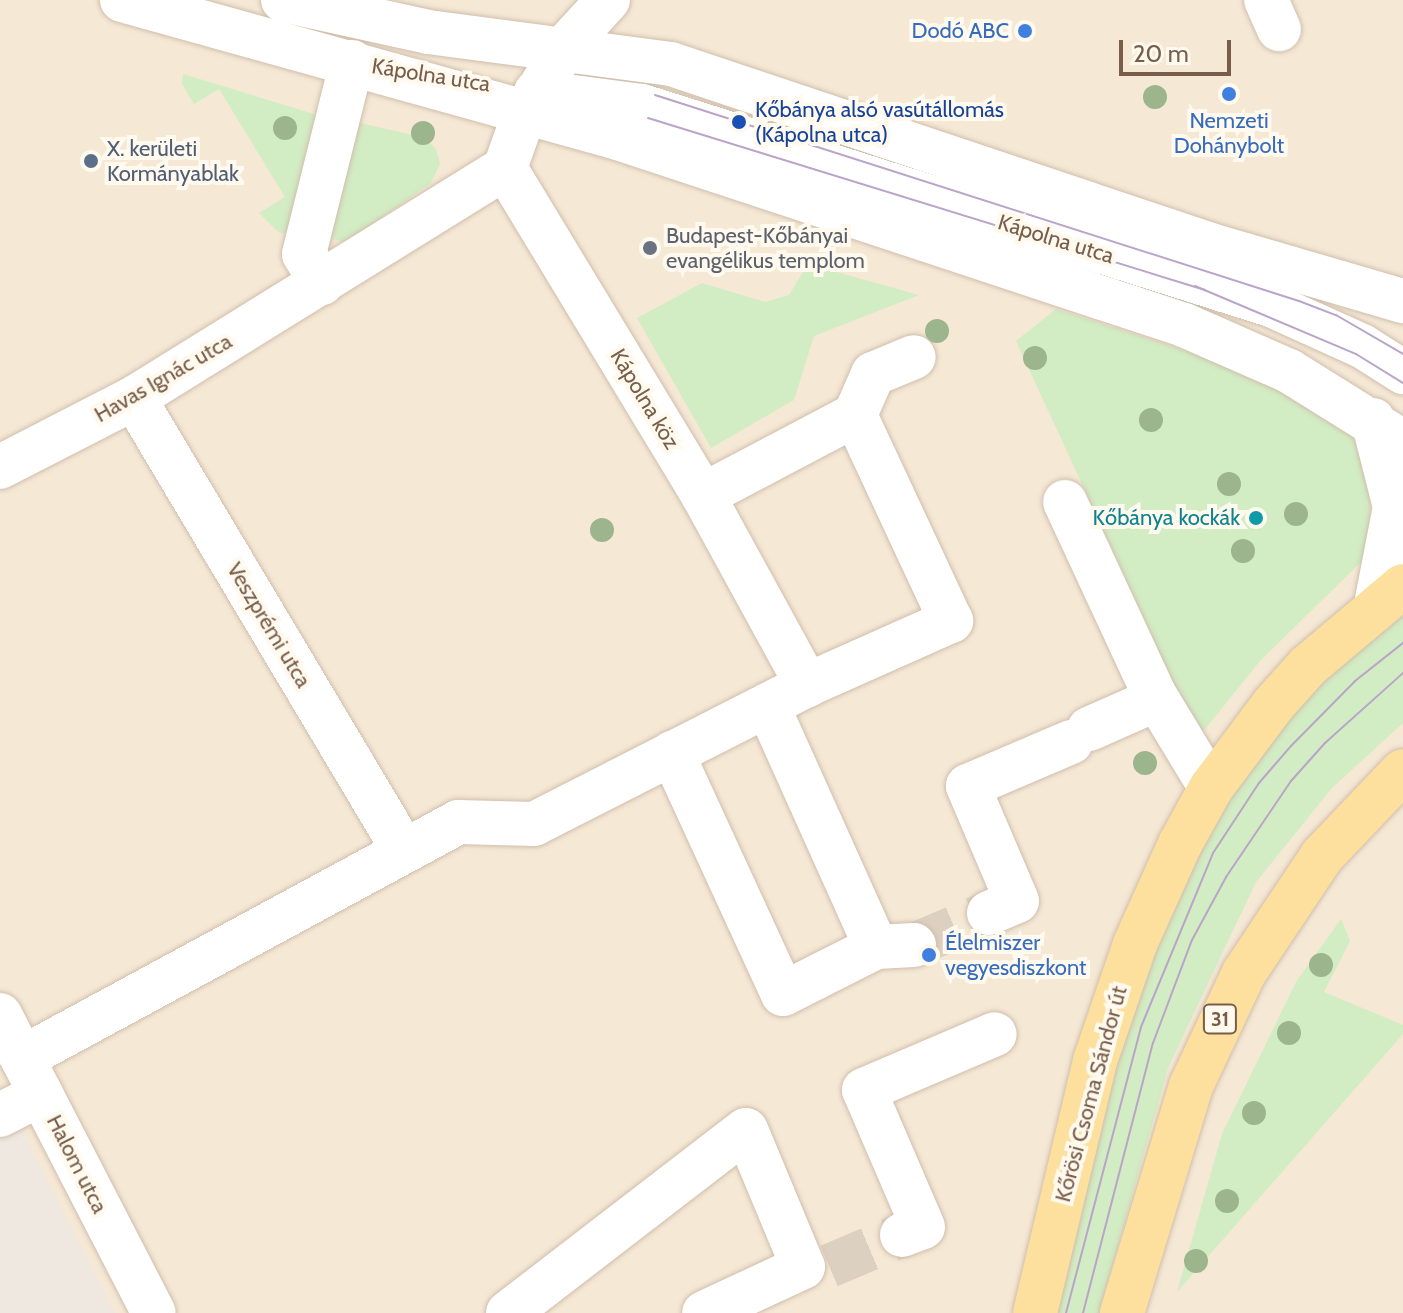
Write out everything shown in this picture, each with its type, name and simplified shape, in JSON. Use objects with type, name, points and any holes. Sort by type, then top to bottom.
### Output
[{"type":"main road","name":"Kőrösi Csoma Sándor út","points":[[1035,1313],[1095,1061],[1159,887],[1211,788],[1308,666],[1390,596]]},
{"type":"main road","name":"31","points":[[1122,1313],[1191,1086],[1244,973],[1322,856],[1403,771]]},
{"type":"street","name":"Kápolna utca","points":[[122,0],[352,62],[531,102],[618,138],[1184,325],[1289,371],[1388,431],[1395,507],[1390,596]]},
{"type":"street","name":"Kápolna utca","points":[[283,0],[420,16],[565,47],[671,64],[1211,245],[1403,301]]},
{"type":"street","points":[[505,168],[531,102],[565,47],[608,0]]},
{"type":"street","points":[[313,269],[352,62]]},
{"type":"street","name":"Kápolna utca","points":[[531,102],[642,106],[1271,305],[1362,346],[1403,372]]},
{"type":"street","name":"Havas Ignác utca","points":[[0,467],[134,398],[313,269],[505,168]]},
{"type":"street","name":"Kápolna köz","points":[[505,168],[703,495],[807,685]]},
{"type":"street","points":[[703,495],[855,415],[873,374],[914,357]]},
{"type":"street","name":"Veszprémi utca","points":[[134,398],[404,851]]},
{"type":"street","points":[[0,1115],[31,1076],[404,851],[458,822],[534,824],[807,685],[951,621],[855,415]]},
{"type":"street","points":[[1065,502],[1157,699],[1211,788]]},
{"type":"street","points":[[989,913],[1017,901],[968,786],[1157,699]]},
{"type":"street","points":[[672,753],[783,994],[895,946],[767,705]]},
{"type":"street","name":"Halom utca","points":[[0,1015],[154,1313]]},
{"type":"street","points":[[902,1235],[923,1227],[864,1090],[995,1034]]},
{"type":"street","points":[[508,1313],[746,1130],[816,1267],[704,1313]]},
{"type":"shaded area","points":[[0,0],[1403,0],[1403,1313],[0,1313]]},
{"type":"shaded area","points":[[0,1088],[115,1313],[0,1313]]},
{"type":"green space","points":[[183,74],[317,115],[299,237],[278,232],[259,213],[285,197],[219,89],[194,104],[182,84]]},
{"type":"green space","points":[[356,122],[425,138],[436,149],[440,164],[431,183],[345,243],[329,237]]},
{"type":"green space","points":[[808,264],[919,295],[814,336],[794,400],[711,448],[637,318],[702,283],[765,302],[789,295]]},
{"type":"green space","points":[[1056,309],[1200,355],[1282,392],[1350,435],[1370,461],[1370,553],[1260,661],[1197,739],[1152,656],[1155,642],[1016,341]]},
{"type":"green space","points":[[1403,605],[1403,723],[1332,788],[1256,882],[1168,1068],[1099,1313],[1054,1313],[1138,974],[1190,851],[1324,670]]},
{"type":"green space","points":[[1341,919],[1350,941],[1324,992],[1403,1025],[1403,1034],[1177,1292],[1222,1134],[1296,982]]},
{"type":"tunnel","points":[[914,945],[989,913]]},
{"type":"tunnel","points":[[829,1266],[902,1235]]},
{"type":"tram line","points":[[655,95],[1299,301],[1336,315],[1403,354]]},
{"type":"tram line","points":[[648,118],[1205,290]]},
{"type":"tram line","points":[[1195,286],[1356,354],[1403,383]]},
{"type":"tram line","points":[[1066,1313],[1141,1027],[1213,853],[1259,783],[1291,746],[1355,681],[1403,643]]},
{"type":"tram line","points":[[1083,1313],[1153,1043],[1192,940],[1226,877],[1291,781],[1325,743],[1403,673]]},
{"type":"place","name":"Dodó ABC","points":[[1025,31]]},
{"type":"place","name":"Nemzeti Dohánybolt","points":[[1229,94]]},
{"type":"place","name":"Kőbánya alsó vasútállomás (Kápolna utca)","points":[[739,122]]},
{"type":"place","name":"X. kerületi Kormányablak","points":[[91,161]]},
{"type":"place","name":"Budapest-Kőbányai evangélikus templom","points":[[650,248]]},
{"type":"place","name":"Kőbánya kockák","points":[[1256,518]]},
{"type":"place","name":"Élelmiszer vegyesdiszkont","points":[[929,955]]}]
